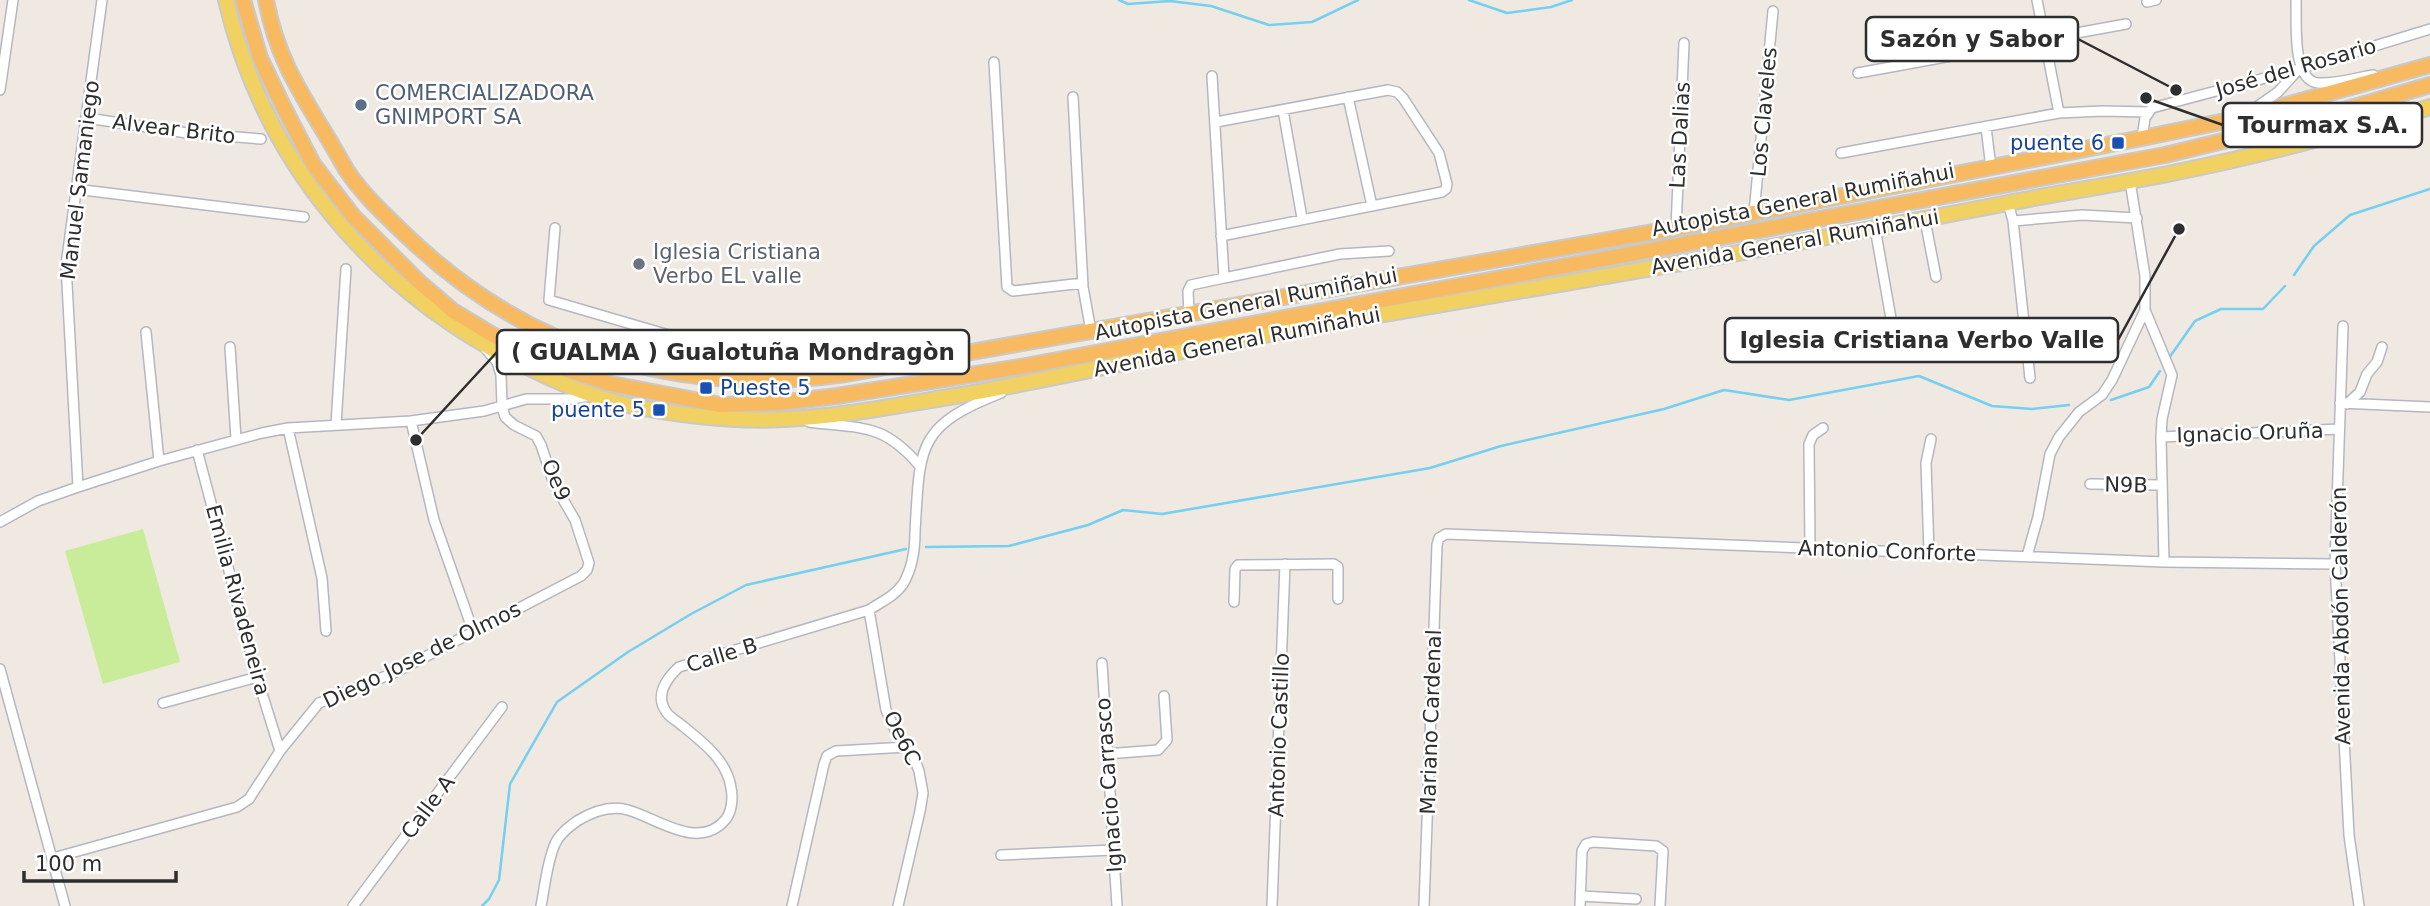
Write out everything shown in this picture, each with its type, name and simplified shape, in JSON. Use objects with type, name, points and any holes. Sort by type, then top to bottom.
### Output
[{"type":"highway","name":"Autopista General Rumiñahui","points":[[243,0],[260,58],[313,164],[354,216],[418,281],[453,311],[491,334],[553,365],[611,384],[721,405],[779,403],[837,396],[1020,367],[2165,155],[2310,120],[2430,85]]},
{"type":"highway","name":"Autopista General Rumiñahui","points":[[266,0],[276,44],[295,83],[348,172],[376,207],[430,258],[479,295],[528,325],[577,347],[629,364],[681,375],[733,380],[788,381],[846,374],[1676,228],[2240,118],[2425,66]]},
{"type":"main road","name":"Avenida General Rumiñahui","points":[[226,0],[261,106],[279,139],[307,183],[344,229],[399,285],[454,328],[484,346],[591,395],[659,410],[728,418],[787,419],[901,405],[1012,386],[1258,336],[1925,220],[2130,181],[2320,139],[2430,107]]},
{"type":"street","points":[[0,90],[13,0]]},
{"type":"street","name":"Manuel Samaniego","points":[[78,487],[66,265],[102,0]]},
{"type":"street","points":[[2037,0],[2059,113]]},
{"type":"street","points":[[2296,0],[2299,69],[2307,80],[2318,83],[2425,66]]},
{"type":"street","name":"Los Claveles","points":[[1754,213],[1773,11]]},
{"type":"street","points":[[1858,73],[2126,24]]},
{"type":"street","name":"José del Rosario","points":[[2148,112],[2152,108],[2299,69],[2430,29]]},
{"type":"street","name":"Las Dalias","points":[[1676,228],[1684,43]]},
{"type":"street","points":[[994,62],[1007,287],[1013,291],[1083,283]]},
{"type":"street","points":[[2240,118],[2278,92],[2299,69]]},
{"type":"street","points":[[1212,76],[1224,278]]},
{"type":"street","points":[[1216,122],[1388,90],[1396,92],[1403,98],[1439,153],[1447,184],[1442,192],[1221,236]]},
{"type":"street","points":[[1073,97],[1083,283],[1091,331]]},
{"type":"street","points":[[1348,97],[1372,206]]},
{"type":"street","points":[[1283,110],[1303,219]]},
{"type":"street","points":[[1841,153],[2059,113],[2148,112],[2142,138]]},
{"type":"street","name":"Alvear Brito","points":[[87,118],[187,133],[261,139]]},
{"type":"street","points":[[1986,127],[1991,167]]},
{"type":"street","points":[[2130,181],[2145,276],[2145,310],[2172,375],[2162,419],[2161,437],[2164,562]]},
{"type":"street","points":[[75,189],[304,218]]},
{"type":"street","points":[[2008,203],[2030,378]]},
{"type":"street","points":[[2012,221],[2082,215],[2137,218]]},
{"type":"street","points":[[1925,220],[1936,277]]},
{"type":"street","points":[[555,228],[549,300],[679,338],[716,353],[827,366],[846,374]]},
{"type":"street","points":[[1874,228],[1892,324]]},
{"type":"street","points":[[1189,314],[1188,291],[1191,285],[1340,254],[1389,251]]},
{"type":"street","points":[[337,424],[346,269]]},
{"type":"street","points":[[2027,556],[2038,517],[2050,454],[2059,437],[2079,412],[2102,395],[2112,380],[2145,310]]},
{"type":"street","name":"Avenida Abdón Calderón","points":[[2343,326],[2343,404],[2339,429],[2335,564],[2349,835],[2359,906]]},
{"type":"street","points":[[146,332],[159,461]]},
{"type":"street","points":[[484,346],[497,362],[501,375],[502,406]]},
{"type":"street","points":[[230,347],[236,439]]},
{"type":"street","points":[[2343,404],[2360,392],[2367,374],[2378,362],[2382,347]]},
{"type":"street","name":"Calle B","points":[[541,906],[555,845],[561,835],[587,815],[600,810],[626,809],[686,833],[699,834],[714,828],[726,818],[732,796],[730,783],[716,755],[666,713],[661,699],[669,676],[679,667],[869,610],[896,592],[909,571],[915,547],[919,465],[929,440],[944,421],[967,406],[1002,393],[1012,386]]},
{"type":"street","points":[[0,522],[38,501],[236,439],[288,428],[411,421],[466,414],[526,399],[573,399],[591,395]]},
{"type":"street","points":[[2343,404],[2430,407]]},
{"type":"street","name":"Oe9","points":[[502,406],[505,417],[514,425],[536,436],[541,445],[554,484],[575,520],[589,563],[587,570]]},
{"type":"street","points":[[787,419],[874,429],[902,445],[919,465]]},
{"type":"street","points":[[411,421],[434,520],[472,631]]},
{"type":"street","points":[[288,428],[322,578],[326,631]]},
{"type":"street","points":[[1810,548],[1809,444],[1813,435],[1823,428]]},
{"type":"street","name":"Ignacio Oruña","points":[[2161,437],[2339,429]]},
{"type":"street","points":[[1929,552],[1926,463],[1931,439]]},
{"type":"street","name":"Emilia Rivadeneira","points":[[197,450],[257,677],[280,751]]},
{"type":"street","name":"N9B","points":[[2090,484],[2161,485]]},
{"type":"street","name":"Antonio Conforte","points":[[1439,538],[1446,534],[2164,562],[2335,564]]},
{"type":"street","name":"Mariano Cardenal","points":[[1424,906],[1439,538]]},
{"type":"street","name":"Antonio Castillo","points":[[1272,906],[1285,564]]},
{"type":"street","points":[[1234,602],[1235,569],[1238,565],[1334,564],[1338,568],[1338,599]]},
{"type":"street","name":"Diego Jose de Olmos","points":[[53,858],[237,807],[249,799],[280,751],[319,703],[396,671],[581,576],[587,570]]},
{"type":"street","name":"Oe6C","points":[[869,610],[886,710],[919,771],[923,793],[898,906]]},
{"type":"street","name":"Ignacio Carrasco","points":[[1102,663],[1116,906]]},
{"type":"street","points":[[0,669],[65,906]]},
{"type":"street","points":[[163,703],[257,677]]},
{"type":"street","points":[[1107,754],[1158,750],[1167,740],[1164,696]]},
{"type":"street","name":"Calle A","points":[[353,906],[502,707]]},
{"type":"street","points":[[792,906],[827,756],[836,751],[907,747]]},
{"type":"street","points":[[1636,899],[1581,901],[1582,851],[1586,844],[1593,842],[1656,846],[1662,851],[1660,906]]},
{"type":"street","points":[[1001,855],[1112,850]]},
{"type":"green space","points":[[143,529],[180,662],[103,684],[65,551]]},
{"type":"waterway","points":[[1119,0],[1128,4],[1170,1],[1211,6],[1269,25],[1312,22],[1358,0]]},
{"type":"waterway","points":[[1469,0],[1507,13],[1551,7],[1572,0]]},
{"type":"waterway","points":[[2294,275],[2314,246],[2350,215],[2430,189]]},
{"type":"waterway","points":[[2169,358],[2195,321],[2221,309],[2263,309],[2285,286]]},
{"type":"waterway","points":[[2111,400],[2149,387],[2160,371]]},
{"type":"waterway","points":[[926,547],[1009,546],[1088,525],[1123,510],[1162,514],[1430,468],[1501,446],[1664,409],[1724,390],[1789,400],[1919,376],[1992,406],[2032,409],[2069,405]]},
{"type":"waterway","points":[[482,906],[499,880],[510,784],[557,702],[628,652],[746,585],[906,549]]},
{"type":"place","name":"Sazón y Sabor","points":[[2176,90]]},
{"type":"place","name":"Tourmax S.A.","points":[[2146,98]]},
{"type":"place","name":"COMERCIALIZADORA GNIMPORT SA","points":[[361,105]]},
{"type":"place","name":"puente 6","points":[[2118,143]]},
{"type":"place","name":"Iglesia Cristiana Verbo Valle","points":[[2179,229]]},
{"type":"place","name":"Iglesia Cristiana Verbo EL valle","points":[[639,264]]},
{"type":"place","name":"Pueste 5","points":[[706,388]]},
{"type":"place","name":"puente 5","points":[[659,410]]},
{"type":"place","name":"( GUALMA ) Gualotuña Mondragòn","points":[[416,440]]}]
